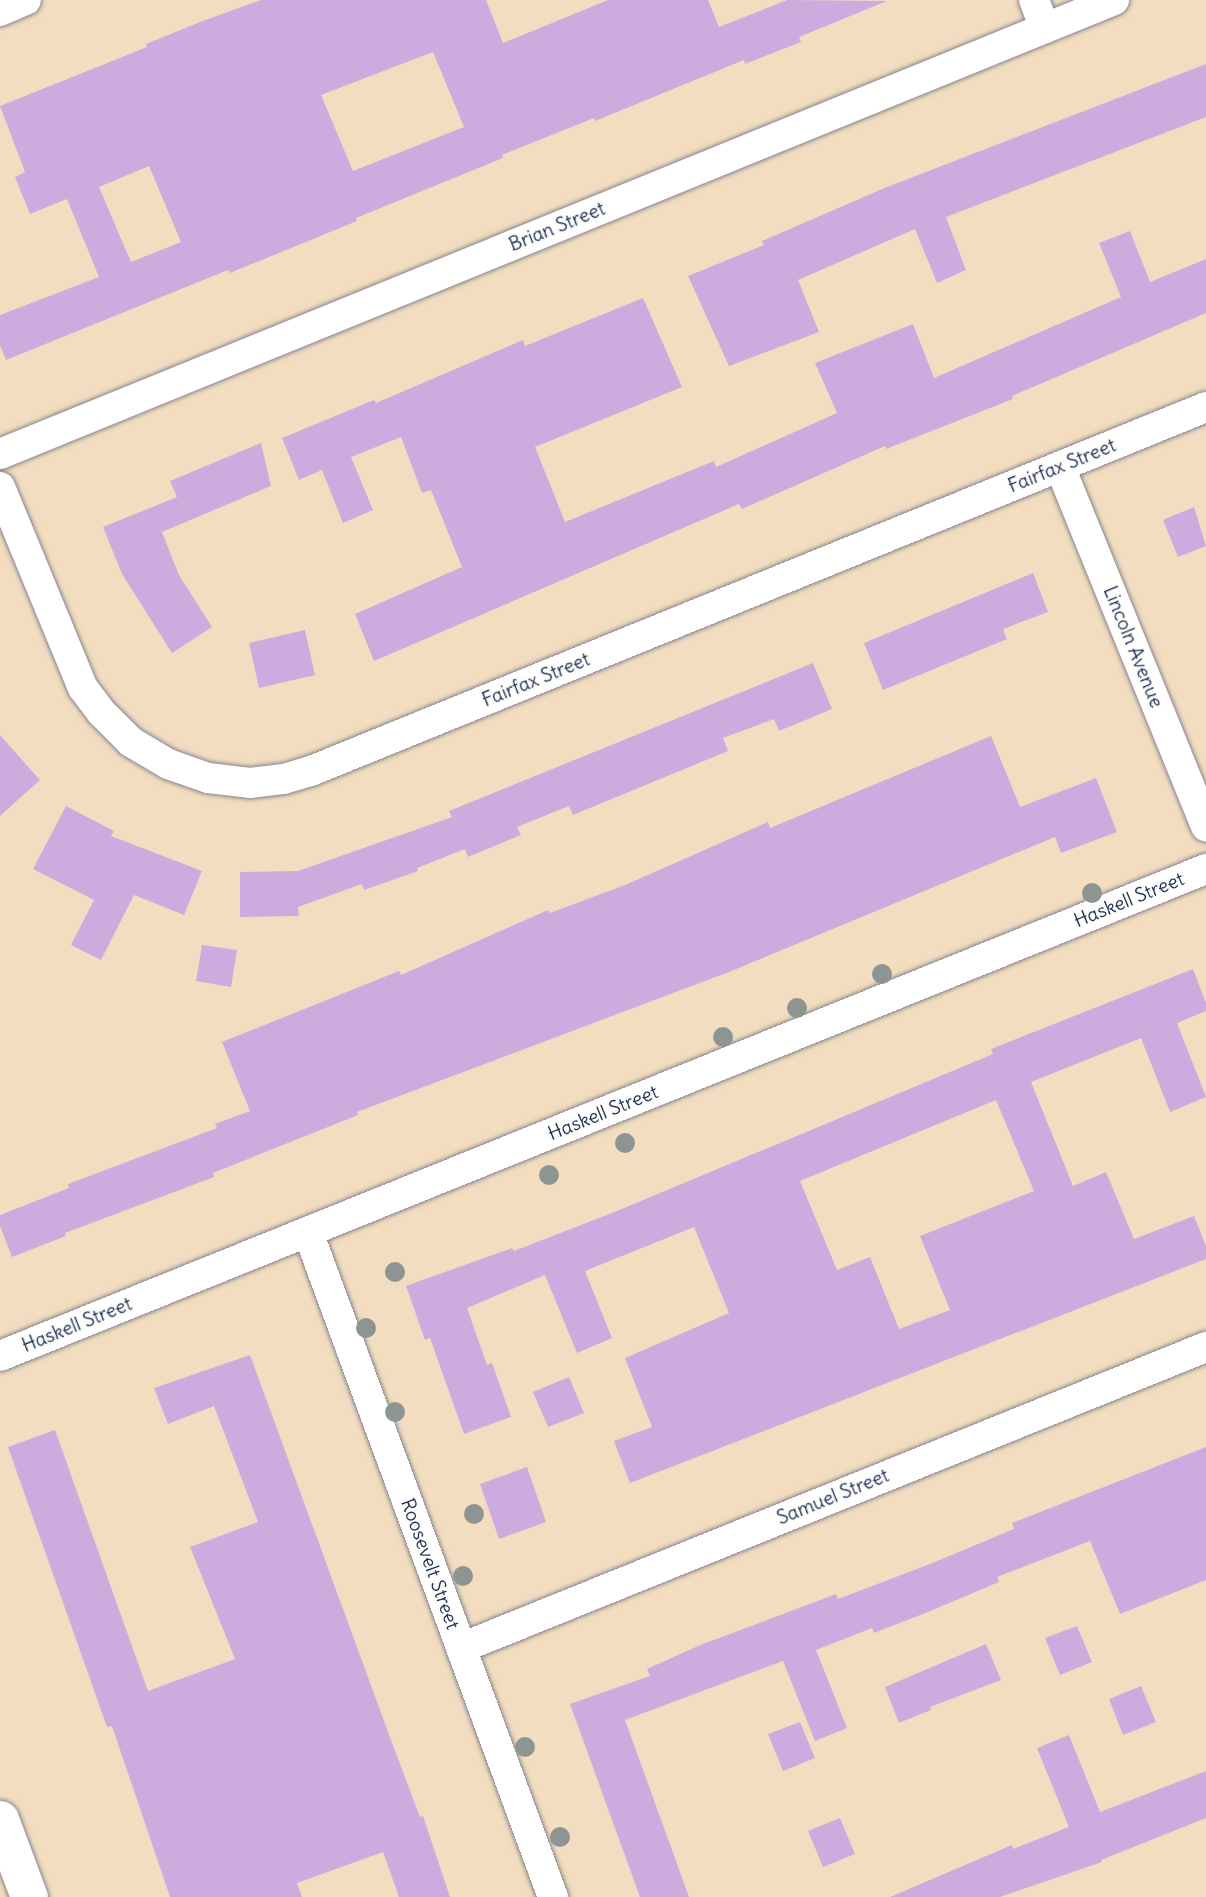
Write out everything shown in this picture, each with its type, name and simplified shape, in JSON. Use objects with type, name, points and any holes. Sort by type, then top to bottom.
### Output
[{"type":"street","points":[[0,11],[26,0]]},
{"type":"street","points":[[1034,0],[1045,28]]},
{"type":"street","name":"Brian Street","points":[[0,454],[1114,0]]},
{"type":"street","name":"Fairfax Street","points":[[0,487],[83,688],[101,712],[131,742],[168,764],[208,778],[250,783],[284,779],[311,771],[1206,407]]},
{"type":"street","name":"Lincoln Avenue","points":[[1060,467],[1206,827]]},
{"type":"street","name":"Haskell Street","points":[[0,1356],[1206,869]]},
{"type":"street","name":"Roosevelt Street","points":[[308,1232],[552,1897]]},
{"type":"street","name":"Samuel Street","points":[[461,1648],[1206,1347]]},
{"type":"street","points":[[0,1819],[29,1897]]},
{"type":"building","points":[[261,0],[486,0],[503,43],[608,0],[708,0],[719,27],[787,0],[887,1],[799,37],[801,42],[745,64],[744,60],[595,121],[594,118],[356,218],[357,221],[6,360],[0,345],[0,315],[99,277],[67,199],[30,214],[15,177],[25,172],[0,106],[147,47],[146,44]],"holes":[[[433,52],[464,127],[353,171],[321,95]],[[149,166],[181,242],[131,262],[99,187]]]},
{"type":"building","points":[[1206,64],[1206,117],[946,217],[966,270],[937,283],[915,229],[798,280],[819,332],[729,366],[688,276],[764,245],[762,241],[887,187]]},
{"type":"building","points":[[1130,231],[1150,282],[1206,259],[1206,313],[1012,396],[1013,399],[886,449],[885,446],[742,509],[739,504],[374,661],[355,614],[462,567],[431,490],[422,493],[401,437],[351,457],[373,510],[343,523],[322,470],[299,480],[282,438],[374,400],[376,403],[523,340],[525,346],[643,298],[682,387],[535,447],[565,522],[714,461],[716,467],[837,413],[815,363],[913,324],[934,378],[1121,297],[1099,243]]},
{"type":"building","points":[[261,443],[271,486],[162,532],[179,575],[212,627],[172,653],[122,574],[103,527],[177,497],[170,481]]},
{"type":"building","points":[[1194,507],[1206,546],[1178,557],[1163,520]]},
{"type":"building","points":[[1033,573],[1048,612],[1003,629],[1007,639],[883,690],[864,643]]},
{"type":"building","points":[[305,630],[315,675],[259,688],[249,643]]},
{"type":"building","points":[[813,663],[832,709],[779,731],[774,719],[723,738],[728,751],[573,815],[569,806],[517,827],[521,835],[468,857],[465,849],[417,868],[418,871],[364,890],[362,884],[298,907],[299,916],[240,917],[240,872],[298,871],[452,817],[449,811]]},
{"type":"building","points":[[0,735],[40,780],[0,816]]},
{"type":"building","points":[[991,736],[1020,807],[1096,778],[1117,832],[1061,853],[1055,837],[729,972],[357,1112],[358,1115],[213,1173],[214,1177],[65,1233],[66,1236],[12,1257],[0,1226],[0,1215],[69,1188],[68,1184],[217,1128],[215,1124],[250,1111],[222,1042],[399,971],[401,975],[548,910],[550,913],[625,885],[768,822],[770,828]]},
{"type":"building","points":[[66,806],[114,831],[111,836],[202,871],[184,915],[134,895],[101,960],[71,945],[94,900],[33,869]]},
{"type":"building","points":[[202,945],[237,950],[231,987],[196,981]]},
{"type":"building","points":[[1193,969],[1206,1003],[1206,1011],[1177,1023],[1206,1097],[1170,1112],[1141,1038],[1031,1082],[1073,1186],[1106,1172],[1134,1239],[1194,1216],[1206,1246],[1206,1259],[630,1483],[614,1441],[652,1427],[625,1358],[729,1313],[694,1227],[585,1271],[612,1338],[577,1353],[545,1275],[467,1308],[487,1365],[492,1363],[511,1417],[464,1434],[430,1338],[425,1340],[406,1286],[512,1248],[514,1251],[617,1211],[993,1054],[991,1049]],"holes":[[[996,1100],[1034,1191],[920,1236],[950,1310],[899,1329],[870,1257],[837,1270],[800,1181]]]},
{"type":"building","points":[[250,1355],[391,1740],[420,1817],[423,1816],[450,1897],[399,1897],[383,1852],[297,1883],[302,1897],[170,1897],[112,1726],[107,1727],[8,1447],[55,1430],[148,1691],[235,1659],[190,1547],[258,1522],[214,1406],[168,1424],[154,1388]]},
{"type":"building","points":[[569,1377],[584,1413],[548,1427],[533,1392]]},
{"type":"building","points":[[1206,1447],[1206,1580],[1120,1614],[1090,1541],[997,1577],[999,1582],[928,1612],[874,1633],[872,1628],[816,1650],[847,1728],[815,1741],[783,1661],[625,1720],[689,1897],[640,1897],[570,1704],[650,1676],[647,1669],[698,1646],[836,1594],[838,1599],[930,1564],[1014,1529],[1012,1523]]},
{"type":"building","points":[[527,1467],[546,1522],[499,1539],[480,1484]]},
{"type":"building","points":[[1077,1626],[1092,1662],[1060,1675],[1045,1638]]},
{"type":"building","points":[[986,1644],[1001,1680],[930,1707],[931,1710],[899,1723],[885,1687]]},
{"type":"building","points":[[1141,1686],[1156,1722],[1123,1735],[1109,1699]]},
{"type":"building","points":[[800,1722],[815,1758],[783,1771],[768,1734]]},
{"type":"building","points":[[1069,1735],[1100,1812],[1206,1771],[1206,1818],[1101,1860],[1102,1862],[1000,1897],[890,1897],[1012,1845],[1013,1849],[1069,1827],[1037,1748]]},
{"type":"building","points":[[840,1818],[855,1854],[823,1867],[808,1831]]}]
